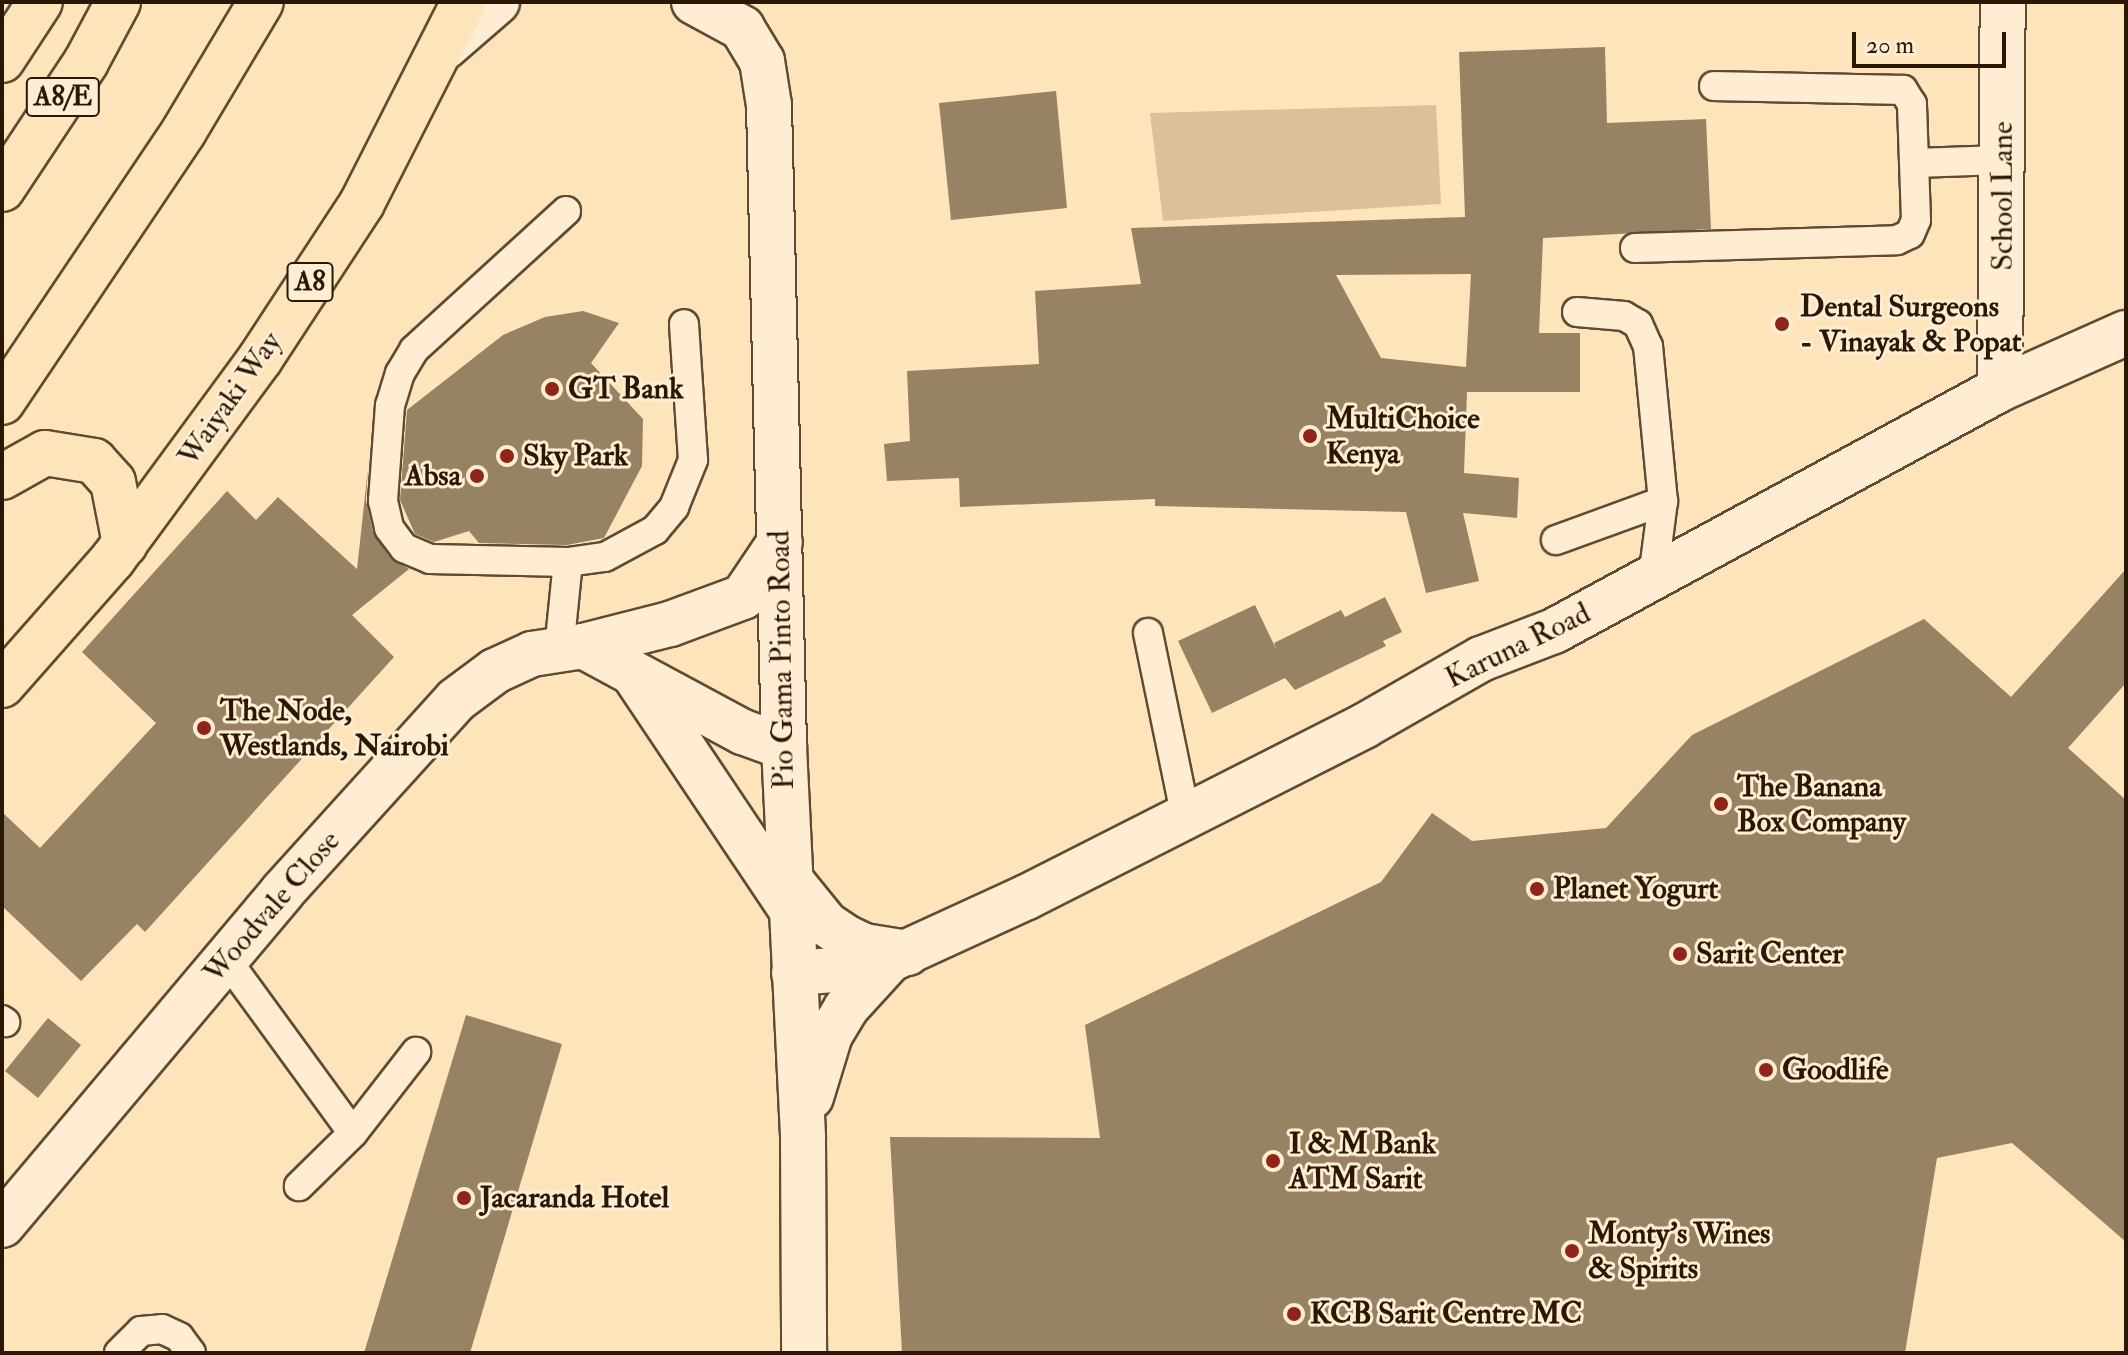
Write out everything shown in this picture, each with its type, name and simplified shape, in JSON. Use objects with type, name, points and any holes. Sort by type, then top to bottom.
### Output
[{"type":"highway","name":"A8/E","points":[[2,60],[40,2]]},
{"type":"highway","name":"A8/E","points":[[2,189],[86,62],[118,2]]},
{"type":"highway","points":[[2,402],[184,131],[261,2]]},
{"type":"highway","name":"Waiyaki Way","points":[[2,685],[125,544],[260,359],[354,216],[445,47],[464,2]]},
{"type":"highway","points":[[2,477],[45,453],[94,461],[113,482],[125,544]]},
{"type":"street","points":[[445,47],[497,2]]},
{"type":"street","name":"Pio Gama Pinto Road","points":[[694,2],[742,28],[762,61],[766,90],[784,747],[803,1139],[804,1353]]},
{"type":"street","name":"School Lane","points":[[2000,389],[2003,2]]},
{"type":"street","name":"Karuna Road","points":[[794,973],[843,974],[898,958],[1364,726],[1481,659],[1554,631],[2000,389],[2126,333]]},
{"type":"street","name":"Woodvale Close","points":[[2,1225],[226,959],[456,700],[495,671],[532,654],[571,648],[670,624],[743,597],[780,542]]},
{"type":"street","points":[[571,648],[784,747]]},
{"type":"street","points":[[635,676],[702,784],[790,893],[845,937],[898,958]]},
{"type":"street","name":"Karuna Road","points":[[803,1139],[830,1035],[846,1008],[898,958]]},
{"type":"lane","points":[[1635,248],[1897,240],[1910,234],[1916,220],[1915,163],[1912,104],[1903,90],[1714,86]]},
{"type":"lane","points":[[1915,163],[2002,160]]},
{"type":"lane","points":[[566,211],[414,350],[390,405],[383,501],[389,528],[404,548],[430,559],[568,562],[631,547],[674,507],[693,460],[684,324]]},
{"type":"lane","points":[[1577,312],[1624,316],[1638,324],[1648,346],[1663,501],[1653,578]]},
{"type":"lane","points":[[1556,540],[1663,501]]},
{"type":"lane","points":[[568,562],[571,648]]},
{"type":"lane","points":[[1148,633],[1185,814]]},
{"type":"lane","points":[[226,959],[353,1133]]},
{"type":"lane","points":[[299,1186],[353,1133],[416,1052]]},
{"type":"lane","points":[[119,1353],[141,1331],[162,1329],[179,1337],[191,1353]]},
{"type":"shaded area","points":[[1436,105],[1441,204],[1163,221],[1150,113]]},
{"type":"building","points":[[1605,47],[1607,123],[1706,119],[1711,229],[1543,238],[1539,333],[1580,333],[1580,392],[1467,392],[1464,473],[1519,478],[1517,518],[1463,513],[1479,581],[1426,593],[1406,512],[1155,506],[1155,499],[960,507],[959,478],[887,481],[884,444],[910,441],[907,371],[1039,364],[1035,291],[1141,284],[1131,228],[1465,217],[1459,52]],"holes":[[[1471,274],[1466,367],[1381,358],[1336,275]]]},
{"type":"building","points":[[1056,91],[1067,208],[951,220],[939,103]]},
{"type":"building","name":"Sky Park","points":[[583,311],[619,323],[591,363],[643,419],[642,466],[604,538],[567,545],[479,543],[469,531],[434,542],[415,534],[400,500],[407,410],[503,335],[545,317]]},
{"type":"building","points":[[368,468],[366,500],[373,532],[391,559],[409,569],[352,615],[394,657],[145,932],[137,924],[81,981],[2,906],[2,812],[40,848],[156,723],[82,652],[227,491],[256,520],[278,497],[357,569]]},
{"type":"building","name":"Sarit Center","points":[[2126,569],[2126,683],[2068,748],[2126,800],[2126,1242],[2012,1143],[1937,1158],[1905,1353],[902,1353],[890,1137],[1100,1138],[1085,1025],[1381,882],[1432,813],[1472,841],[1606,828],[1692,735],[1924,619],[2011,697]]},
{"type":"building","points":[[1385,597],[1402,632],[1383,641],[1386,646],[1295,690],[1285,678],[1212,713],[1178,641],[1255,605],[1277,651],[1274,643],[1341,610],[1345,617]]},
{"type":"building","name":"Jacaranda Hotel","points":[[466,1015],[562,1044],[470,1353],[364,1353]]},
{"type":"building","points":[[48,1018],[81,1045],[38,1098],[5,1071]]},
{"type":"place","name":"Dental Surgeons - Vinayak & Popat","points":[[1782,324]]},
{"type":"place","name":"GT Bank","points":[[552,389]]},
{"type":"place","name":"MultiChoice Kenya","points":[[1310,436]]},
{"type":"place","name":"Sky Park","points":[[507,456]]},
{"type":"place","name":"Absa","points":[[477,476]]},
{"type":"place","name":"The Node, Westlands, Nairobi","points":[[204,728]]},
{"type":"place","name":"The Banana Box Company","points":[[1721,804]]},
{"type":"place","name":"Planet Yogurt","points":[[1537,889]]},
{"type":"place","name":"Sarit Center","points":[[1680,954]]},
{"type":"place","name":"Goodlife","points":[[1766,1070]]},
{"type":"place","name":"I & M Bank ATM Sarit","points":[[1273,1161]]},
{"type":"place","name":"Jacaranda Hotel","points":[[464,1198]]},
{"type":"place","name":"Monty's Wines & Spirits","points":[[1572,1251]]},
{"type":"place","name":"KCB Sarit Centre MC","points":[[1294,1314]]}]
